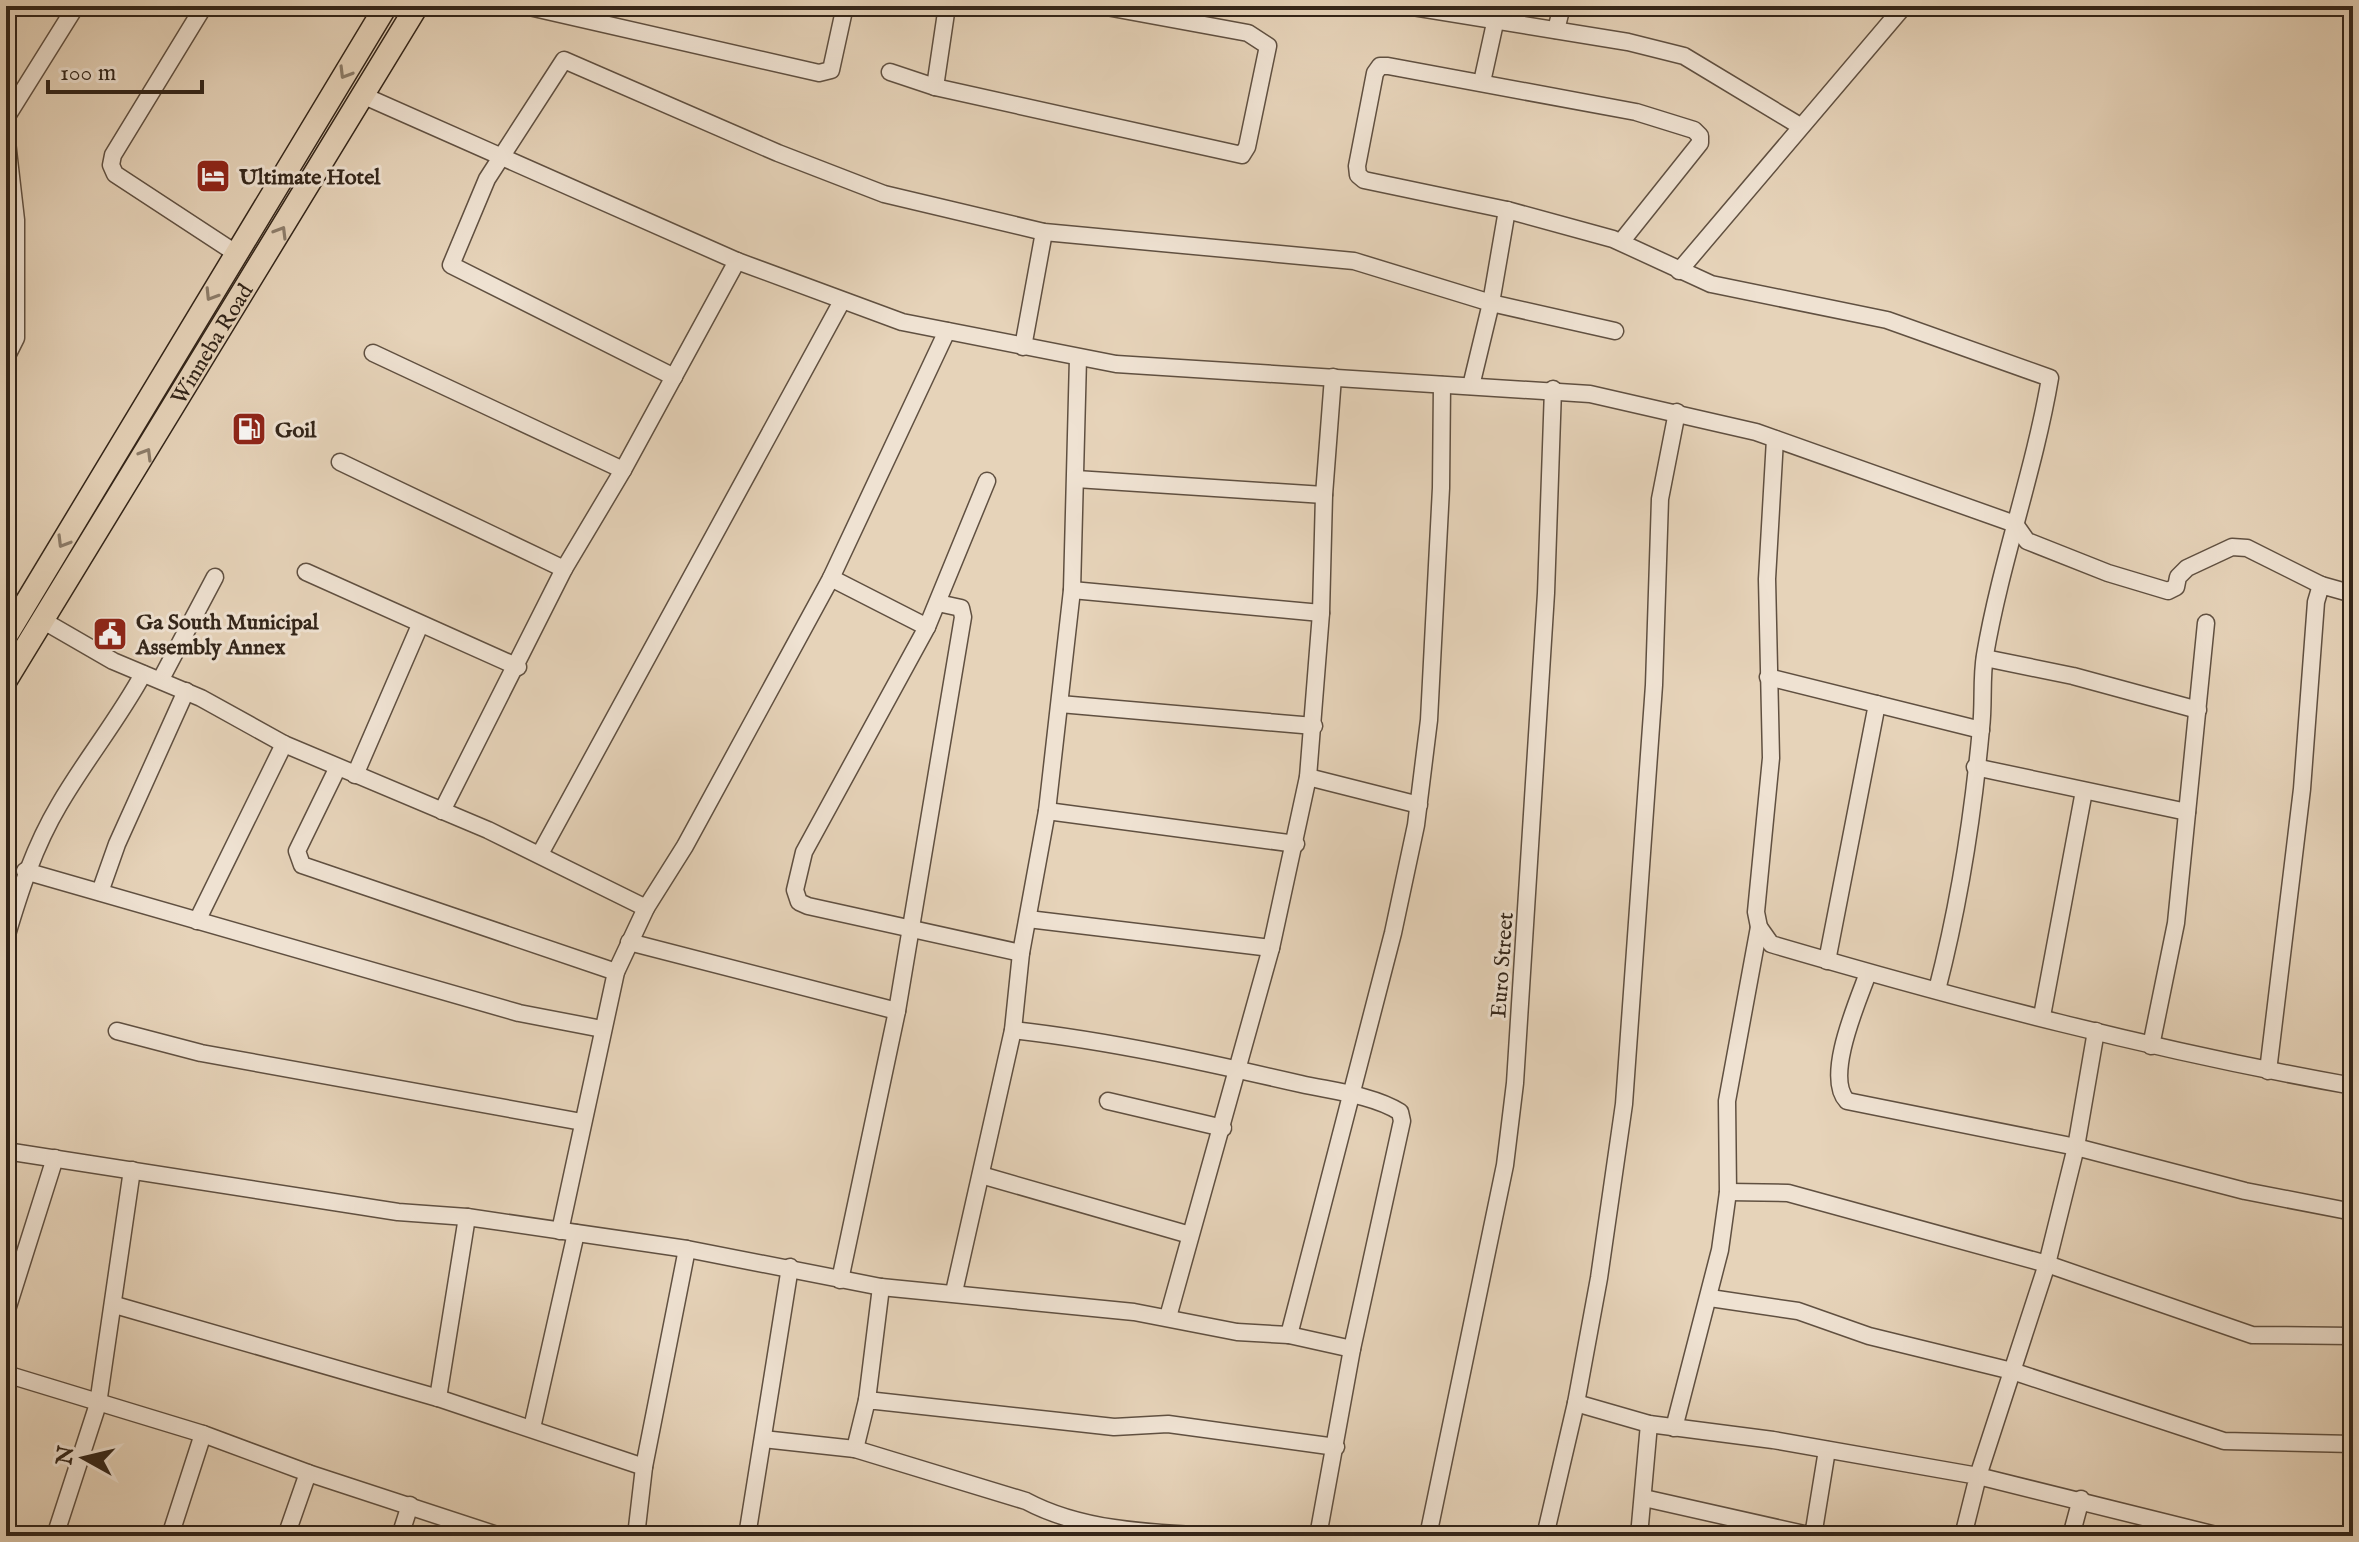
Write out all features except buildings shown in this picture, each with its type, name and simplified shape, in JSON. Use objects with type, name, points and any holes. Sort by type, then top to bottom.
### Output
[{"type":"highway","name":"Winneba Road","points":[[7,631],[386,6]]},
{"type":"highway","name":"Winneba Road","points":[[6,680],[106,521],[417,6]]},
{"type":"highway","points":[[250,231],[247,257],[260,266]]},
{"type":"highway","points":[[84,507],[106,521]]},
{"type":"street","points":[[6,118],[76,6]]},
{"type":"street","points":[[204,6],[113,155],[111,165],[115,174],[237,254]]},
{"type":"street","points":[[525,6],[819,73],[831,70],[845,6]]},
{"type":"street","points":[[935,87],[947,6]]},
{"type":"street","points":[[890,72],[935,87],[1242,155],[1247,147],[1268,46],[1248,33],[1143,9],[1101,6]]},
{"type":"street","points":[[1407,6],[1432,8],[1495,23],[1556,30],[1684,56],[1800,126]]},
{"type":"street","points":[[1556,30],[1562,6]]},
{"type":"street","points":[[1679,271],[1904,6]]},
{"type":"street","points":[[1482,82],[1495,23]]},
{"type":"street","points":[[674,377],[451,265],[473,206],[500,158],[564,60],[778,153],[884,194],[1044,232],[1354,261],[1491,303],[1615,331]]},
{"type":"street","points":[[1621,242],[1693,153],[1700,136],[1668,120],[1482,82],[1380,66],[1375,73],[1358,175],[1364,180],[1507,210],[1621,242],[1679,271],[1746,293],[1784,297],[1887,320],[2050,378],[2039,444],[2015,524],[1985,658],[1981,730],[1969,837],[1937,990]]},
{"type":"street","points":[[362,95],[737,261],[902,322],[1078,358],[1442,385],[1553,389],[1677,412],[1775,439],[2015,524],[2027,541],[2168,591],[2176,587],[2178,577],[2187,568],[2232,547],[2247,548],[2321,585],[2353,594]]},
{"type":"street","points":[[6,133],[16,235],[16,338],[7,356]]},
{"type":"street","points":[[1471,386],[1491,303],[1507,210]]},
{"type":"street","points":[[1023,347],[1044,232]]},
{"type":"street","points":[[442,811],[518,667],[564,569],[623,470],[737,261]]},
{"type":"street","points":[[540,854],[842,301]]},
{"type":"street","points":[[532,1428],[568,1232],[582,1122],[616,972],[646,908],[685,846],[831,578],[947,331]]},
{"type":"street","points":[[373,353],[623,470]]},
{"type":"street","points":[[954,1292],[1013,1030],[1021,953],[1047,811],[1072,590],[1078,358]]},
{"type":"street","points":[[1168,1317],[1271,948],[1296,844],[1308,777],[1314,726],[1324,495],[1333,377]]},
{"type":"street","points":[[1289,1335],[1393,933],[1419,805],[1430,705],[1441,488],[1442,385]]},
{"type":"street","name":"Euro Street","points":[[1428,1536],[1505,1165],[1515,1083],[1546,593],[1553,389]]},
{"type":"street","points":[[1545,1536],[1576,1403],[1599,1278],[1624,1104],[1654,685],[1660,499],[1677,412]]},
{"type":"street","points":[[1674,1428],[1710,1298],[1728,1192],[1727,1101],[1759,927],[1756,912],[1771,758],[1767,579],[1775,439]]},
{"type":"street","points":[[340,462],[564,569]]},
{"type":"street","points":[[1076,479],[1324,495]]},
{"type":"street","points":[[987,481],[927,627],[804,852],[795,890],[799,902],[808,906],[1021,953]]},
{"type":"street","points":[[306,572],[518,667]]},
{"type":"street","points":[[161,679],[215,577]]},
{"type":"street","points":[[831,578],[927,627]]},
{"type":"street","points":[[2268,1071],[2302,789],[2316,602],[2321,585]]},
{"type":"street","points":[[1072,590],[1321,613]]},
{"type":"street","points":[[840,1280],[897,1011],[964,614],[961,608],[938,603]]},
{"type":"street","points":[[42,620],[143,674],[186,691],[284,744],[540,854],[646,908]]},
{"type":"street","points":[[2151,1046],[2176,923],[2206,623]]},
{"type":"street","points":[[355,775],[420,625]]},
{"type":"street","points":[[1985,658],[2073,676],[2198,710]]},
{"type":"street","points":[[6,938],[25,871],[58,806],[121,715],[143,674]]},
{"type":"street","points":[[1768,677],[1981,730]]},
{"type":"street","points":[[100,892],[117,844],[186,691]]},
{"type":"street","points":[[1060,704],[1314,726]]},
{"type":"street","points":[[1827,961],[1877,704]]},
{"type":"street","points":[[197,921],[284,744]]},
{"type":"street","points":[[1975,767],[2187,812]]},
{"type":"street","points":[[337,769],[297,851],[302,865],[616,972]]},
{"type":"street","points":[[1308,777],[1419,805]]},
{"type":"street","points":[[2042,1016],[2084,791]]},
{"type":"street","points":[[1047,811],[1296,844]]},
{"type":"street","points":[[25,871],[519,1013],[602,1029]]},
{"type":"street","points":[[1028,919],[1271,948]]},
{"type":"street","points":[[1759,927],[1771,944],[1868,973],[2151,1046],[2353,1086]]},
{"type":"street","points":[[629,942],[897,1011]]},
{"type":"street","points":[[1868,973],[1837,1081],[1839,1093],[1847,1101],[2076,1147],[2245,1191],[2353,1212]]},
{"type":"street","points":[[1013,1030],[1106,1040],[1392,1106],[1400,1112],[1402,1121],[1352,1349],[1318,1536]]},
{"type":"street","points":[[117,1031],[201,1053],[582,1122]]},
{"type":"street","points":[[1963,1536],[1978,1476],[2047,1264],[2076,1147],[2096,1031]]},
{"type":"street","points":[[1108,1101],[1223,1128]]},
{"type":"street","points":[[6,1151],[398,1212],[467,1217],[687,1249],[881,1287],[954,1292],[1168,1317],[1237,1332],[1289,1335],[1352,1349]]},
{"type":"street","points":[[6,1313],[55,1158]]},
{"type":"street","points":[[55,1536],[98,1404],[115,1305],[132,1170]]},
{"type":"street","points":[[981,1175],[1190,1235]]},
{"type":"street","points":[[1728,1192],[1788,1193],[2047,1264],[2252,1335],[2353,1336]]},
{"type":"street","points":[[438,1398],[467,1217]]},
{"type":"street","points":[[636,1536],[644,1467],[687,1249]]},
{"type":"street","points":[[747,1536],[790,1267]]},
{"type":"street","points":[[855,1449],[867,1400],[881,1287]]},
{"type":"street","points":[[1710,1298],[1798,1311],[1869,1336],[2012,1371],[2224,1441],[2353,1444]]},
{"type":"street","points":[[115,1305],[438,1398],[644,1467]]},
{"type":"street","points":[[6,1374],[203,1434],[308,1473],[500,1536]]},
{"type":"street","points":[[867,1400],[1114,1427],[1168,1424],[1336,1447]]},
{"type":"street","points":[[1576,1403],[1649,1424],[1978,1476],[2081,1499],[2168,1530],[2220,1536]]},
{"type":"street","points":[[1639,1536],[1649,1424]]},
{"type":"street","points":[[170,1536],[203,1434]]},
{"type":"street","points":[[763,1439],[855,1449],[1026,1501],[1046,1512],[1142,1533],[1208,1536]]},
{"type":"street","points":[[1644,1498],[1813,1536],[1827,1450]]},
{"type":"street","points":[[286,1536],[308,1473]]},
{"type":"street","points":[[2071,1536],[2081,1499]]},
{"type":"street","points":[[400,1536],[410,1505]]},
{"type":"place","name":"Ultimate Hotel","points":[[213,176]]},
{"type":"place","name":"Goil","points":[[249,429]]},
{"type":"place","name":"Ga South Municipal Assembly Annex","points":[[110,634]]}]
